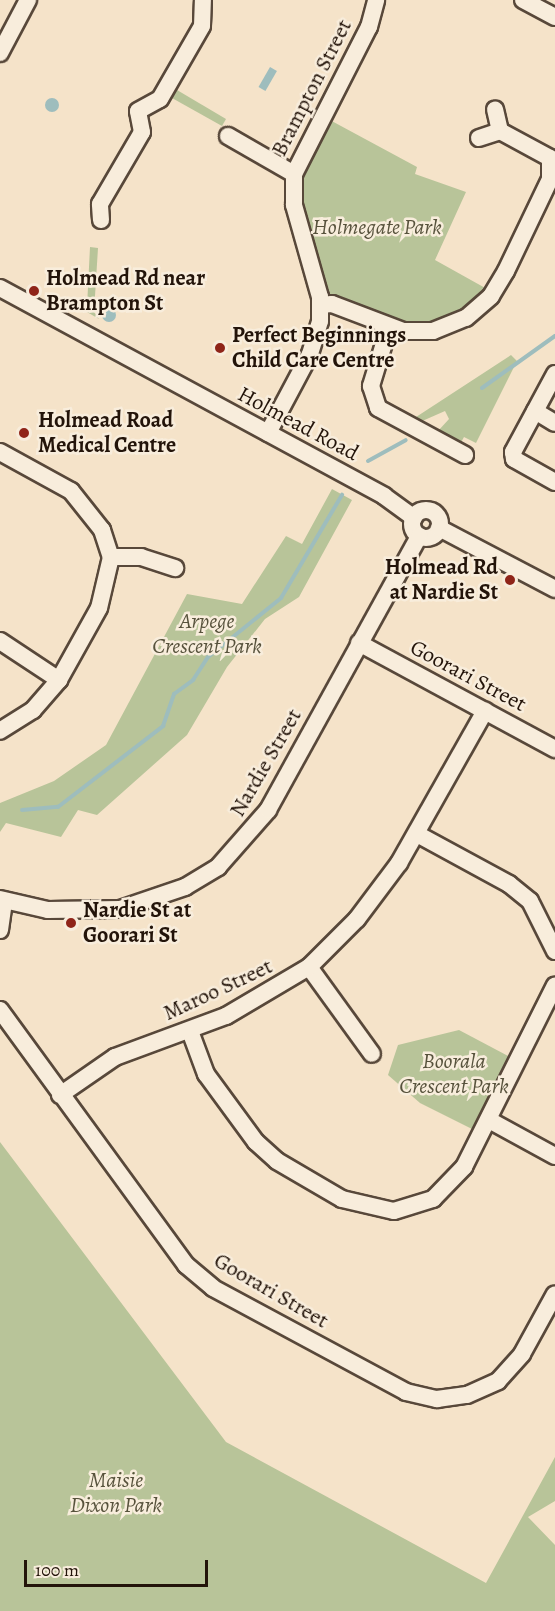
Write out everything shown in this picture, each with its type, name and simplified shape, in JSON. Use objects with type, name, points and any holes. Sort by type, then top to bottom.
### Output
[{"type":"street","points":[[0,53],[28,0]]},
{"type":"street","points":[[101,220],[100,204],[133,145],[138,111],[145,98],[164,88],[202,27],[200,0]]},
{"type":"street","name":"Brampton Street","points":[[268,433],[310,354],[321,308],[294,205],[294,174],[369,27],[376,0]]},
{"type":"street","points":[[524,0],[555,17]]},
{"type":"street","points":[[495,110],[500,130]]},
{"type":"street","points":[[321,308],[343,310],[389,327],[433,331],[466,318],[498,284],[542,192],[553,152],[500,130],[479,138]]},
{"type":"street","points":[[228,136],[294,174]]},
{"type":"street","name":"Holmead Road","points":[[0,288],[268,433],[414,518]]},
{"type":"street","points":[[389,327],[371,386],[378,408],[465,455]]},
{"type":"street","points":[[555,374],[535,411],[514,459],[555,482]]},
{"type":"street","points":[[535,411],[555,423]]},
{"type":"street","points":[[0,452],[71,491],[87,506],[111,557],[99,608],[59,680],[33,710],[0,731]]},
{"type":"street","points":[[439,528],[431,537],[419,536],[414,518],[421,512],[434,513],[439,528],[555,589]]},
{"type":"street","name":"Nardie Street","points":[[2,900],[48,910],[120,909],[185,887],[218,867],[268,810],[419,536]]},
{"type":"street","points":[[111,557],[141,557],[175,568]]},
{"type":"street","points":[[0,641],[59,680]]},
{"type":"street","name":"Goorari Street","points":[[359,643],[555,749]]},
{"type":"street","name":"Maroo Street","points":[[60,1095],[115,1057],[190,1031],[257,1000],[309,967],[378,894],[417,834],[485,711]]},
{"type":"street","points":[[417,834],[523,895],[543,918],[555,951]]},
{"type":"street","points":[[0,930],[2,900]]},
{"type":"street","points":[[309,967],[372,1054]]},
{"type":"street","points":[[190,1031],[206,1074],[256,1142],[277,1161],[370,1209],[394,1211],[432,1199],[464,1167],[555,985]]},
{"type":"street","name":"Goorari Street","points":[[0,1010],[60,1095],[195,1273],[213,1288],[406,1392],[447,1397],[498,1381],[522,1354],[555,1294]]},
{"type":"street","points":[[489,1120],[555,1156]]},
{"type":"green space","points":[[177,90],[226,119],[222,126],[172,98]]},
{"type":"green space","name":"Holmegate Park","points":[[328,119],[417,167],[415,174],[466,192],[435,260],[487,289],[464,313],[432,323],[406,323],[330,294],[304,217],[301,188],[307,161]]},
{"type":"green space","points":[[90,247],[98,248],[94,312],[99,319],[80,308],[87,307]]},
{"type":"green space","points":[[511,355],[517,361],[476,443],[464,437],[459,446],[438,431],[449,419],[445,411],[420,422],[413,419]]},
{"type":"green space","name":"Arpege Crescent Park","points":[[332,489],[352,500],[299,597],[265,619],[227,667],[187,735],[97,815],[78,810],[61,837],[6,823],[0,832],[0,803],[54,781],[106,745],[187,594],[242,604],[286,536],[302,544]]},
{"type":"green space","name":"Boorala Crescent Park","points":[[459,1030],[510,1057],[472,1129],[420,1103],[388,1075],[398,1045]]},
{"type":"green space","name":"Maisie Dixon Park","points":[[0,1142],[226,1442],[486,1583],[555,1457],[555,1501],[528,1517],[555,1545],[555,1611],[0,1611]]},
{"type":"water","points":[[270,67],[277,71],[265,91],[258,87]]},
{"type":"water","points":[[49,98],[55,98],[59,105],[55,112],[49,112],[45,108],[45,102]]},
{"type":"water","points":[[106,308],[112,308],[116,315],[112,322],[106,322],[102,318],[102,312]]},
{"type":"waterway","points":[[482,388],[555,336]]},
{"type":"waterway","points":[[368,461],[406,440]]},
{"type":"waterway","points":[[22,810],[58,807],[163,726],[174,694],[193,680],[208,657],[281,598],[342,495]]},
{"type":"place","name":"Holmead Rd near Brampton St","points":[[34,291]]},
{"type":"place","name":"Perfect Beginnings Child Care Centre","points":[[220,348]]},
{"type":"place","name":"Holmead Road Medical Centre","points":[[24,433]]},
{"type":"place","name":"Holmead Rd at Nardie St","points":[[510,580]]},
{"type":"place","name":"Nardie St at Goorari St","points":[[71,923]]}]
